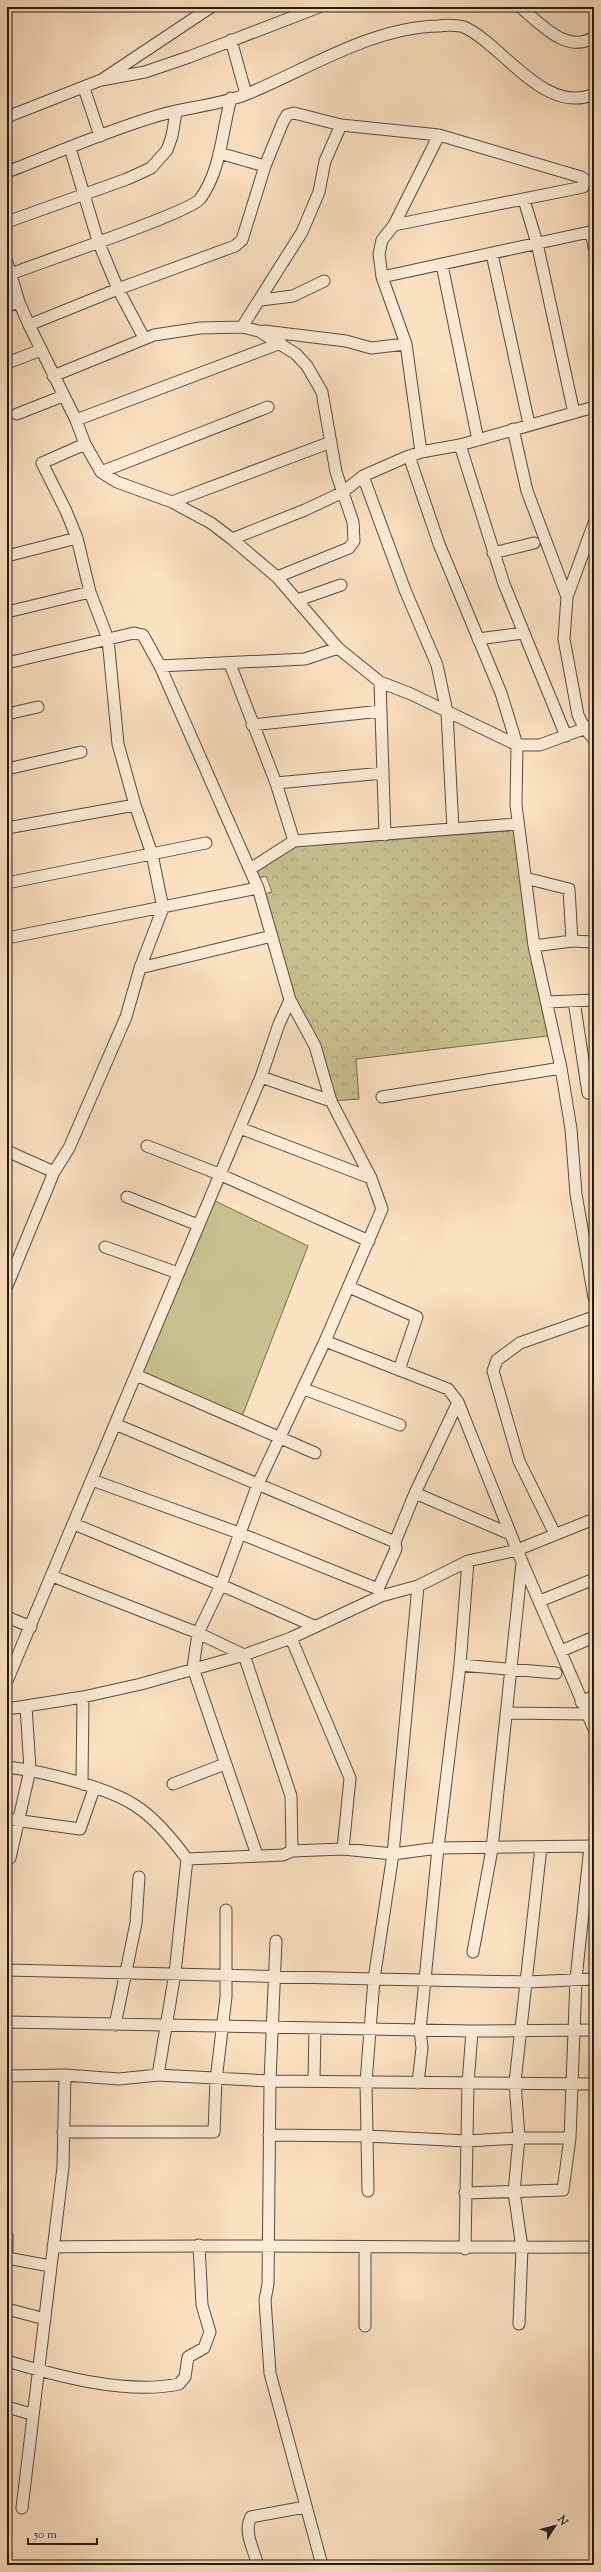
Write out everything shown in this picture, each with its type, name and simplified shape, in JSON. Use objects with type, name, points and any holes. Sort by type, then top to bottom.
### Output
[{"type":"street","points":[[7,117],[84,88],[101,80],[211,7]]},
{"type":"street","points":[[287,18],[294,7]]},
{"type":"street","points":[[101,80],[145,72],[319,7]]},
{"type":"street","points":[[520,7],[564,41],[576,44],[586,42],[594,37]]},
{"type":"street","points":[[7,172],[100,136],[176,112],[246,94],[381,35],[438,26],[463,27],[519,72],[556,94],[581,100],[594,94]]},
{"type":"street","points":[[231,40],[246,94]]},
{"type":"street","points":[[84,88],[100,136]]},
{"type":"street","points":[[11,274],[157,220],[198,201],[206,190],[219,153],[231,98]]},
{"type":"street","points":[[7,222],[127,179],[151,168],[166,150],[172,136],[176,112]]},
{"type":"street","points":[[29,325],[118,289],[235,246],[242,240],[265,166],[287,115],[294,113],[341,125],[439,135],[594,179]]},
{"type":"street","points":[[242,327],[261,300],[302,232],[318,192],[325,161],[341,125]]},
{"type":"street","points":[[421,452],[406,344],[382,277],[379,254],[382,240],[394,225],[439,135]]},
{"type":"street","points":[[70,148],[98,241],[118,289],[144,338]]},
{"type":"street","points":[[219,153],[265,166]]},
{"type":"street","points":[[394,225],[583,187],[585,180],[581,176]]},
{"type":"street","points":[[524,200],[537,243],[574,413]]},
{"type":"street","points":[[382,277],[592,232],[594,247]]},
{"type":"street","points":[[492,254],[529,424]]},
{"type":"street","points":[[7,262],[19,302],[29,325],[76,420],[85,444],[101,472],[117,482],[172,502],[210,523],[232,539],[277,577],[338,648],[380,682],[517,745],[540,745],[590,727]]},
{"type":"street","points":[[442,265],[478,440]]},
{"type":"street","points":[[261,300],[293,296],[324,281]]},
{"type":"street","points":[[7,306],[19,302]]},
{"type":"street","points":[[53,376],[144,338],[200,328],[242,327],[260,331],[278,339],[307,366],[322,392],[336,472],[353,522],[354,540],[349,548],[277,577]]},
{"type":"street","points":[[76,420],[278,339],[346,341],[371,348],[406,344]]},
{"type":"street","points":[[7,363],[41,350]]},
{"type":"street","points":[[17,414],[63,396]]},
{"type":"street","points":[[101,472],[268,407]]},
{"type":"street","points":[[232,539],[305,510],[343,492],[363,476],[409,456],[421,452],[460,445],[529,424],[594,407]]},
{"type":"street","points":[[513,430],[527,491],[568,596]]},
{"type":"street","points":[[172,502],[331,442]]},
{"type":"street","points":[[7,1286],[54,1172],[69,1148],[126,1017],[140,968],[163,908],[152,854],[135,805],[118,744],[108,639],[90,592],[77,538],[66,510],[42,463],[85,444]]},
{"type":"street","points":[[460,445],[493,553],[566,736]]},
{"type":"street","points":[[409,456],[439,544],[501,693],[517,745],[516,805],[534,946],[561,1068],[571,1129],[576,1194],[594,1298]]},
{"type":"street","points":[[363,476],[405,590],[437,665],[447,712],[453,829]]},
{"type":"street","points":[[594,524],[568,596],[564,639],[578,715],[590,727],[594,739]]},
{"type":"street","points":[[7,556],[77,538]]},
{"type":"street","points":[[493,553],[534,543]]},
{"type":"street","points":[[298,600],[341,585]]},
{"type":"street","points":[[7,612],[90,592]]},
{"type":"street","points":[[7,663],[139,633],[146,639],[160,666],[258,888],[290,1000],[315,1046],[331,1101],[371,1178],[382,1209],[304,1389],[258,1484],[221,1585],[198,1633],[193,1668],[257,1855]]},
{"type":"street","points":[[478,639],[524,633]]},
{"type":"street","points":[[160,666],[230,664],[305,658],[338,648]]},
{"type":"street","points":[[230,664],[252,725],[276,783],[294,841]]},
{"type":"street","points":[[380,682],[385,835]]},
{"type":"street","points":[[7,714],[38,707]]},
{"type":"street","points":[[252,725],[381,711]]},
{"type":"street","points":[[7,769],[81,752]]},
{"type":"street","points":[[276,783],[383,773]]},
{"type":"street","points":[[7,828],[135,805]]},
{"type":"street","points":[[250,869],[294,841],[518,824]]},
{"type":"street","points":[[7,884],[206,843]]},
{"type":"street","points":[[525,878],[568,889],[572,941]]},
{"type":"street","points":[[7,938],[258,888]]},
{"type":"street","points":[[140,968],[272,936]]},
{"type":"street","points":[[534,946],[572,941],[594,942]]},
{"type":"street","points":[[8,1676],[31,1627],[219,1174],[240,1128],[290,1000]]},
{"type":"street","points":[[547,1002],[594,1000]]},
{"type":"street","points":[[574,1001],[588,1094],[594,1093]]},
{"type":"street","points":[[382,1097],[561,1068]]},
{"type":"street","points":[[261,1077],[331,1101]]},
{"type":"street","points":[[240,1128],[371,1178]]},
{"type":"street","points":[[147,1146],[219,1174],[369,1242]]},
{"type":"street","points":[[7,1151],[54,1172]]},
{"type":"street","points":[[127,1197],[198,1225]]},
{"type":"street","points":[[105,1247],[178,1272]]},
{"type":"street","points":[[349,1287],[417,1317],[399,1370]]},
{"type":"street","points":[[555,1534],[519,1461],[493,1371],[497,1360],[520,1343],[594,1317]]},
{"type":"street","points":[[325,1341],[448,1389],[458,1402],[510,1534],[594,1729]]},
{"type":"street","points":[[136,1375],[282,1437],[315,1453]]},
{"type":"street","points":[[304,1389],[400,1425]]},
{"type":"street","points":[[379,1593],[396,1549],[395,1542],[415,1493],[458,1402]]},
{"type":"street","points":[[115,1424],[395,1542]]},
{"type":"street","points":[[92,1480],[239,1533],[379,1593]]},
{"type":"street","points":[[415,1493],[510,1534]]},
{"type":"street","points":[[7,1708],[83,1696],[141,1684],[244,1654],[292,1638],[379,1593],[418,1586],[468,1561],[517,1550],[594,1519]]},
{"type":"street","points":[[74,1524],[221,1585],[314,1626]]},
{"type":"street","points":[[418,2083],[422,2048],[420,2030],[438,1848],[460,1666],[468,1561]]},
{"type":"street","points":[[473,1952],[492,1849],[512,1671],[522,1562]]},
{"type":"street","points":[[52,1576],[198,1633],[244,1654],[290,1796],[292,1851]]},
{"type":"street","points":[[540,1601],[594,1579]]},
{"type":"street","points":[[368,2191],[366,2082],[374,1979],[393,1854],[418,1586]]},
{"type":"street","points":[[7,1617],[31,1627]]},
{"type":"street","points":[[561,1651],[594,1637]]},
{"type":"street","points":[[292,1638],[350,1778],[343,1850]]},
{"type":"street","points":[[460,1666],[512,1671],[556,1673]]},
{"type":"street","points":[[82,1784],[83,1696]]},
{"type":"street","points":[[582,1702],[594,1696]]},
{"type":"street","points":[[10,1858],[30,1770],[26,1706]]},
{"type":"street","points":[[507,1713],[588,1714]]},
{"type":"street","points":[[173,1784],[225,1764]]},
{"type":"street","points":[[7,1767],[30,1770],[82,1784],[118,1796],[144,1812],[188,1859],[175,1973],[158,2075]]},
{"type":"street","points":[[7,1819],[80,1829],[94,1789]]},
{"type":"street","points":[[188,1859],[283,1855],[292,1851],[343,1850],[393,1854],[438,1848],[492,1849],[592,1846],[576,1979],[570,2138],[563,2190],[465,2193]]},
{"type":"street","points":[[519,2324],[522,2248],[514,2192],[519,2138],[515,2082],[528,1982],[541,1847]]},
{"type":"street","points":[[115,2025],[136,1923],[139,1878]]},
{"type":"street","points":[[63,2132],[214,2132],[216,2080],[226,1975],[226,1910]]},
{"type":"street","points":[[276,1941],[276,1975],[270,2081],[268,2247],[265,2300],[270,2373],[305,2507],[322,2565]]},
{"type":"street","points":[[7,1970],[125,1974],[175,1973],[276,1975],[374,1979],[528,1982],[594,1979]]},
{"type":"street","points":[[7,2022],[472,2031],[574,2028],[594,2030]]},
{"type":"street","points":[[314,2081],[315,2028]]},
{"type":"street","points":[[465,2249],[468,2084],[472,2031]]},
{"type":"street","points":[[22,2508],[31,2414],[40,2371],[50,2266],[62,2167],[65,2075]]},
{"type":"street","points":[[7,2076],[65,2075],[119,2079],[158,2075],[216,2080],[468,2084],[515,2082],[571,2086],[594,2084]]},
{"type":"street","points":[[269,2135],[367,2136],[467,2141],[519,2138],[570,2138]]},
{"type":"street","points":[[7,2236],[7,2258],[50,2266]]},
{"type":"street","points":[[53,2247],[199,2245],[465,2249],[594,2247]]},
{"type":"street","points":[[7,2361],[40,2371],[100,2382],[150,2388],[179,2384],[184,2377],[188,2357],[204,2348],[210,2332],[202,2305],[199,2245]]},
{"type":"street","points":[[365,2247],[365,2326]]},
{"type":"street","points":[[7,2309],[45,2320]]},
{"type":"street","points":[[7,2407],[31,2414]]},
{"type":"street","points":[[258,2565],[248,2532],[247,2523],[251,2517],[305,2507]]},
{"type":"green space","points":[[518,824],[555,1035],[356,1059],[359,1099],[331,1101],[325,1076],[290,1000],[260,895],[272,892],[266,876],[254,879],[250,869],[294,841]]},
{"type":"green space","points":[[209,1198],[308,1246],[241,1419],[136,1375]]}]
